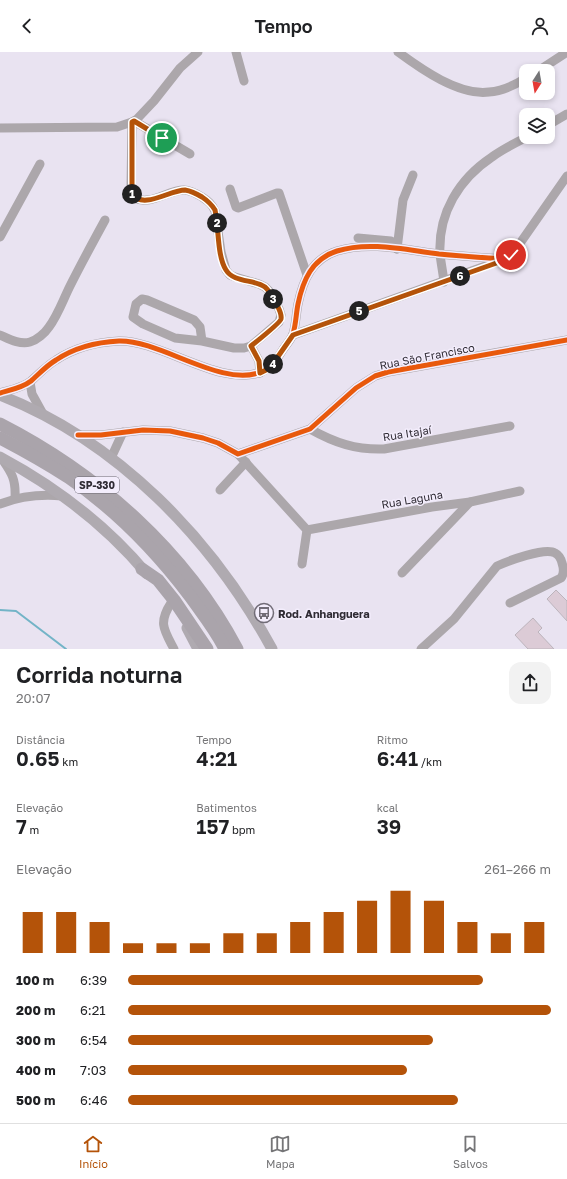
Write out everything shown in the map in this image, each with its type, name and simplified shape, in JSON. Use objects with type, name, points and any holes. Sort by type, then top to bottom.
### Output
[{"type":"highway","name":"SP-330","points":[[0,424],[39,445],[85,476],[112,496],[141,523],[179,564],[198,588],[214,610],[237,649]]},
{"type":"highway","name":"SP-330","points":[[0,438],[69,478],[93,496],[132,530],[172,572],[206,618],[225,649]]},
{"type":"highway","points":[[142,569],[158,580],[174,600],[207,649]]},
{"type":"main road","points":[[0,394],[43,414],[94,445],[155,495],[197,540],[236,590],[272,649]]},
{"type":"main road","points":[[1,457],[64,496],[125,548],[185,623],[198,649]]},
{"type":"street","points":[[0,128],[117,127],[133,122],[154,101],[180,68],[198,52]]},
{"type":"street","points":[[236,52],[244,81]]},
{"type":"street","points":[[398,52],[437,78],[457,87],[474,92],[489,92],[514,86],[519,83]]},
{"type":"street","points":[[549,64],[567,52]]},
{"type":"street","points":[[555,121],[567,114]]},
{"type":"street","points":[[133,122],[190,154]]},
{"type":"street","points":[[133,122],[132,194],[135,198],[144,200],[184,190],[194,193],[207,200],[215,210],[221,252],[226,270],[235,278],[250,281],[265,287],[273,297],[279,309],[281,319],[251,346],[234,348],[202,341],[175,338],[135,320],[133,317],[136,304],[142,299],[147,300],[194,320],[200,327],[202,341]]},
{"type":"street","points":[[444,282],[440,254],[444,219],[454,195],[461,184],[492,157],[519,142]]},
{"type":"street","points":[[0,237],[40,164]]},
{"type":"street","points":[[397,249],[403,200],[413,176]]},
{"type":"street","points":[[293,335],[505,260],[516,249],[567,176]]},
{"type":"street","points":[[230,189],[236,207],[238,208],[277,192],[279,193],[307,275]]},
{"type":"street","points":[[0,335],[22,342],[30,342],[44,334],[58,313],[93,241],[105,220]]},
{"type":"street","points":[[358,238],[391,241],[397,249]]},
{"type":"street","points":[[0,394],[30,382],[41,370],[56,359],[69,353],[103,342],[135,342],[233,374],[247,376],[260,373],[270,368],[293,335],[298,303],[307,275],[312,267],[320,260],[335,252],[353,248],[383,248],[505,260]]},
{"type":"street","name":"Rua São Francisco","points":[[238,454],[310,429],[356,388],[376,376],[388,372],[567,340]]},
{"type":"street","points":[[251,346],[259,361],[260,373]]},
{"type":"street","points":[[30,382],[32,394],[43,414]]},
{"type":"street","name":"Rua Itajaí","points":[[310,429],[343,444],[357,448],[377,450],[510,426]]},
{"type":"street","points":[[78,435],[101,435],[143,430],[186,434],[218,443],[238,454],[307,530],[302,564]]},
{"type":"street","points":[[111,458],[123,432]]},
{"type":"street","points":[[1,457],[13,477],[15,483],[15,498]]},
{"type":"street","points":[[220,490],[246,462]]},
{"type":"street","name":"Rua Laguna","points":[[307,530],[520,492]]},
{"type":"street","points":[[0,504],[15,498],[39,495],[64,496]]},
{"type":"street","points":[[402,573],[470,502]]},
{"type":"street","points":[[449,505],[454,518]]},
{"type":"street","points":[[428,647],[454,619],[497,566],[506,562],[540,553],[552,552],[562,560],[563,575],[561,578],[510,603]]},
{"type":"street","points":[[171,604],[163,619],[163,625],[174,649]]},
{"type":"building","points":[[556,590],[567,601],[567,621],[547,599]]},
{"type":"building","points":[[533,618],[542,628],[538,632],[554,649],[528,649],[515,635]]},
{"type":"waterway","points":[[0,610],[16,611],[66,649]]},
{"type":"cycle path","points":[[0,393],[24,385],[31,381],[52,362],[70,352],[86,346],[119,341],[136,343],[153,348],[228,374],[245,375],[261,372],[273,364],[292,336],[300,295],[310,272],[321,259],[337,251],[349,248],[375,246],[439,254],[505,259]]},
{"type":"cycle path","points":[[78,435],[101,435],[143,430],[170,431],[203,438],[218,443],[238,454],[310,429],[356,388],[375,376],[388,372],[567,340]]},
{"type":"place","name":"Rod. Anhanguera","points":[[264,613]]},
{"type":"route","points":[[162,138],[134,121],[132,122],[132,194],[135,198],[144,200],[184,190],[198,195],[212,205],[215,210],[223,264],[226,270],[235,278],[250,281],[265,287],[273,297],[281,315],[279,322],[251,346],[259,361],[260,373],[270,368],[293,335],[505,260],[511,255]]}]
